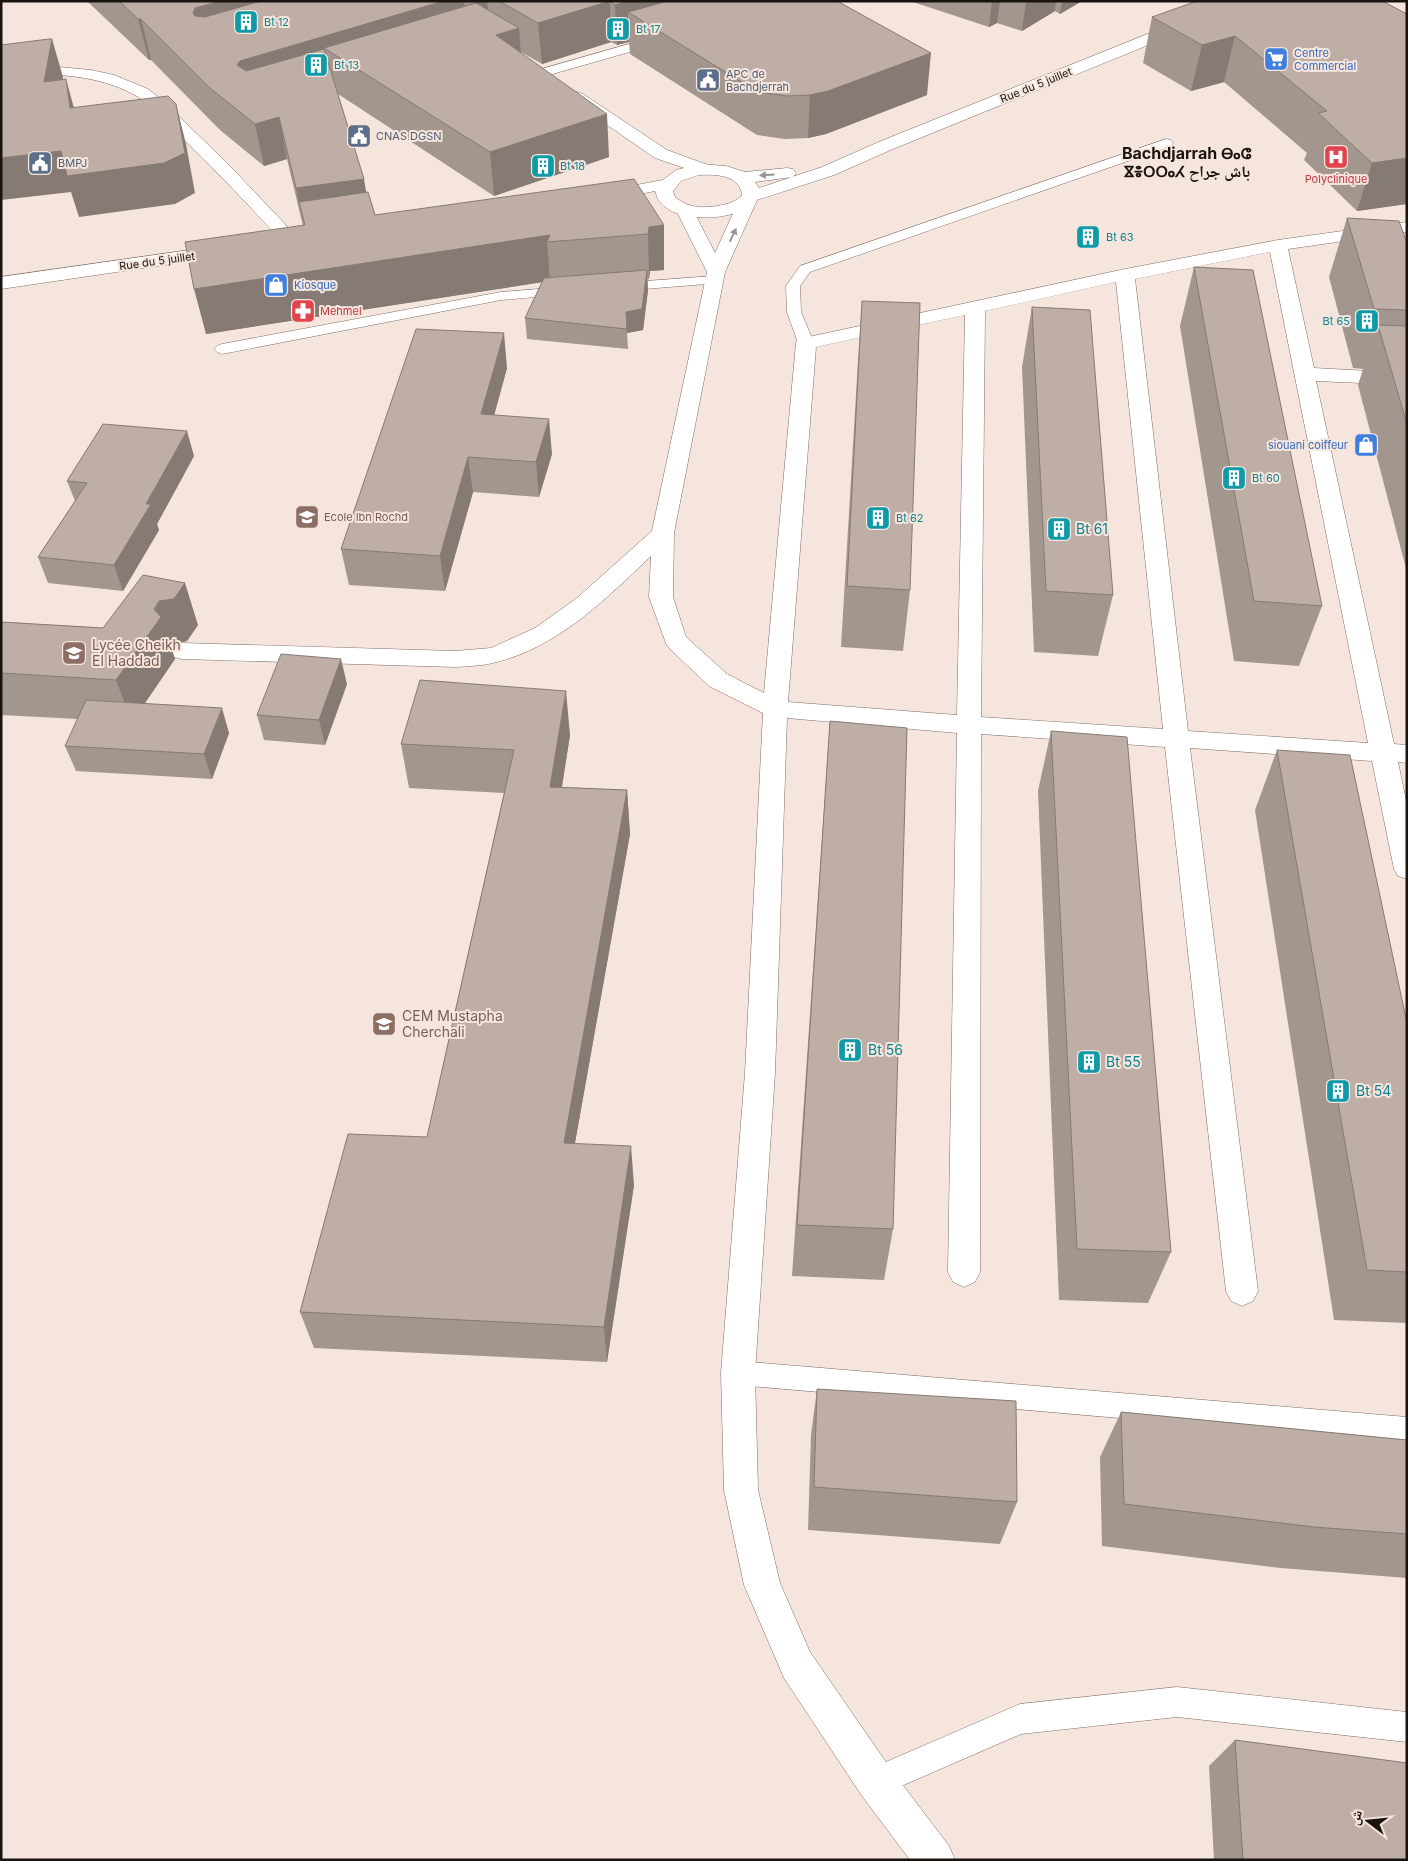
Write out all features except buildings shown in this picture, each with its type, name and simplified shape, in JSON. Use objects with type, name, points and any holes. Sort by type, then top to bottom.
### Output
[{"type":"street","name":"Rue du 5 juillet","points":[[828,170],[888,144],[1244,1]]},
{"type":"street","points":[[524,63],[542,72],[661,154],[702,169],[729,172],[741,177],[748,183],[751,190],[750,197],[715,276],[663,533],[661,597],[676,640],[718,680],[775,709],[969,725],[1407,754]]},
{"type":"street","points":[[1,73],[61,70],[92,74],[119,82],[144,94],[213,157],[293,242]]},
{"type":"street","points":[[661,154],[667,189],[685,210],[715,276]]},
{"type":"street","points":[[590,198],[667,189],[676,176],[702,169]]},
{"type":"street","points":[[741,177],[828,170]]},
{"type":"street","points":[[685,210],[699,212],[729,210],[746,202],[750,197],[828,170]]},
{"type":"street","points":[[935,1860],[876,1782],[797,1665],[762,1586],[741,1490],[738,1373],[760,1073],[775,709],[806,343],[1125,275],[1278,245],[1407,227]]},
{"type":"street","points":[[273,244],[312,239]]},
{"type":"street","points":[[1278,245],[1381,752],[1407,869]]},
{"type":"street","name":"Rue du 5 juillet","points":[[1,283],[244,248]]},
{"type":"street","points":[[1125,275],[1176,738],[1242,1291]]},
{"type":"street","points":[[964,1272],[975,308]]},
{"type":"street","points":[[1304,374],[1407,379]]},
{"type":"street","points":[[182,651],[455,659],[496,654],[540,636],[599,591],[663,533]]},
{"type":"lane","points":[[542,72],[673,35]]},
{"type":"lane","points":[[806,343],[794,312],[793,286],[805,269],[1166,143]]},
{"type":"lane","points":[[604,288],[715,276]]},
{"type":"lane","points":[[222,350],[502,296],[576,290]]},
{"type":"lane","points":[[738,1373],[1407,1430]]},
{"type":"lane","points":[[876,1782],[1020,1719],[1157,1704],[1177,1702],[1407,1726]]},
{"type":"place","name":"Bt 12","points":[[246,22]]},
{"type":"place","name":"Bt 17","points":[[618,29]]},
{"type":"place","name":"Centre Commercial","points":[[1276,59]]},
{"type":"place","name":"Bt 13","points":[[316,65]]},
{"type":"place","name":"APC de Bachdjerrah","points":[[708,80]]},
{"type":"place","name":"CNAS DGSN","points":[[359,136]]},
{"type":"place","name":"Polyclinique","points":[[1336,157]]},
{"type":"place","name":"BMPJ","points":[[40,163]]},
{"type":"place","name":"Bt 18","points":[[543,166]]},
{"type":"place","name":"Bt 63","points":[[1088,237]]},
{"type":"place","name":"Kiosque","points":[[276,285]]},
{"type":"place","name":"Mehmel","points":[[303,311]]},
{"type":"place","name":"Bt 65","points":[[1367,321]]},
{"type":"place","name":"siouani coiffeur","points":[[1366,445]]},
{"type":"place","name":"Bt 60","points":[[1234,478]]},
{"type":"place","name":"Ecole Ibn Rochd","points":[[307,517]]},
{"type":"place","name":"Bt 62","points":[[878,518]]},
{"type":"place","name":"Bt 61","points":[[1059,529]]},
{"type":"place","name":"Lycée Cheikh El Haddad","points":[[74,653]]},
{"type":"place","name":"CEM Mustapha Cherchali","points":[[384,1024]]},
{"type":"place","name":"Bt 56","points":[[850,1050]]},
{"type":"place","name":"Bt 55","points":[[1089,1062]]},
{"type":"place","name":"Bt 54","points":[[1338,1091]]},
{"type":"district","name":"Bachdjarrah ⴱⴰⵛ ⴵⴻⵔⵔⴰⵃ باش جراح","points":[[1187,162]]}]
